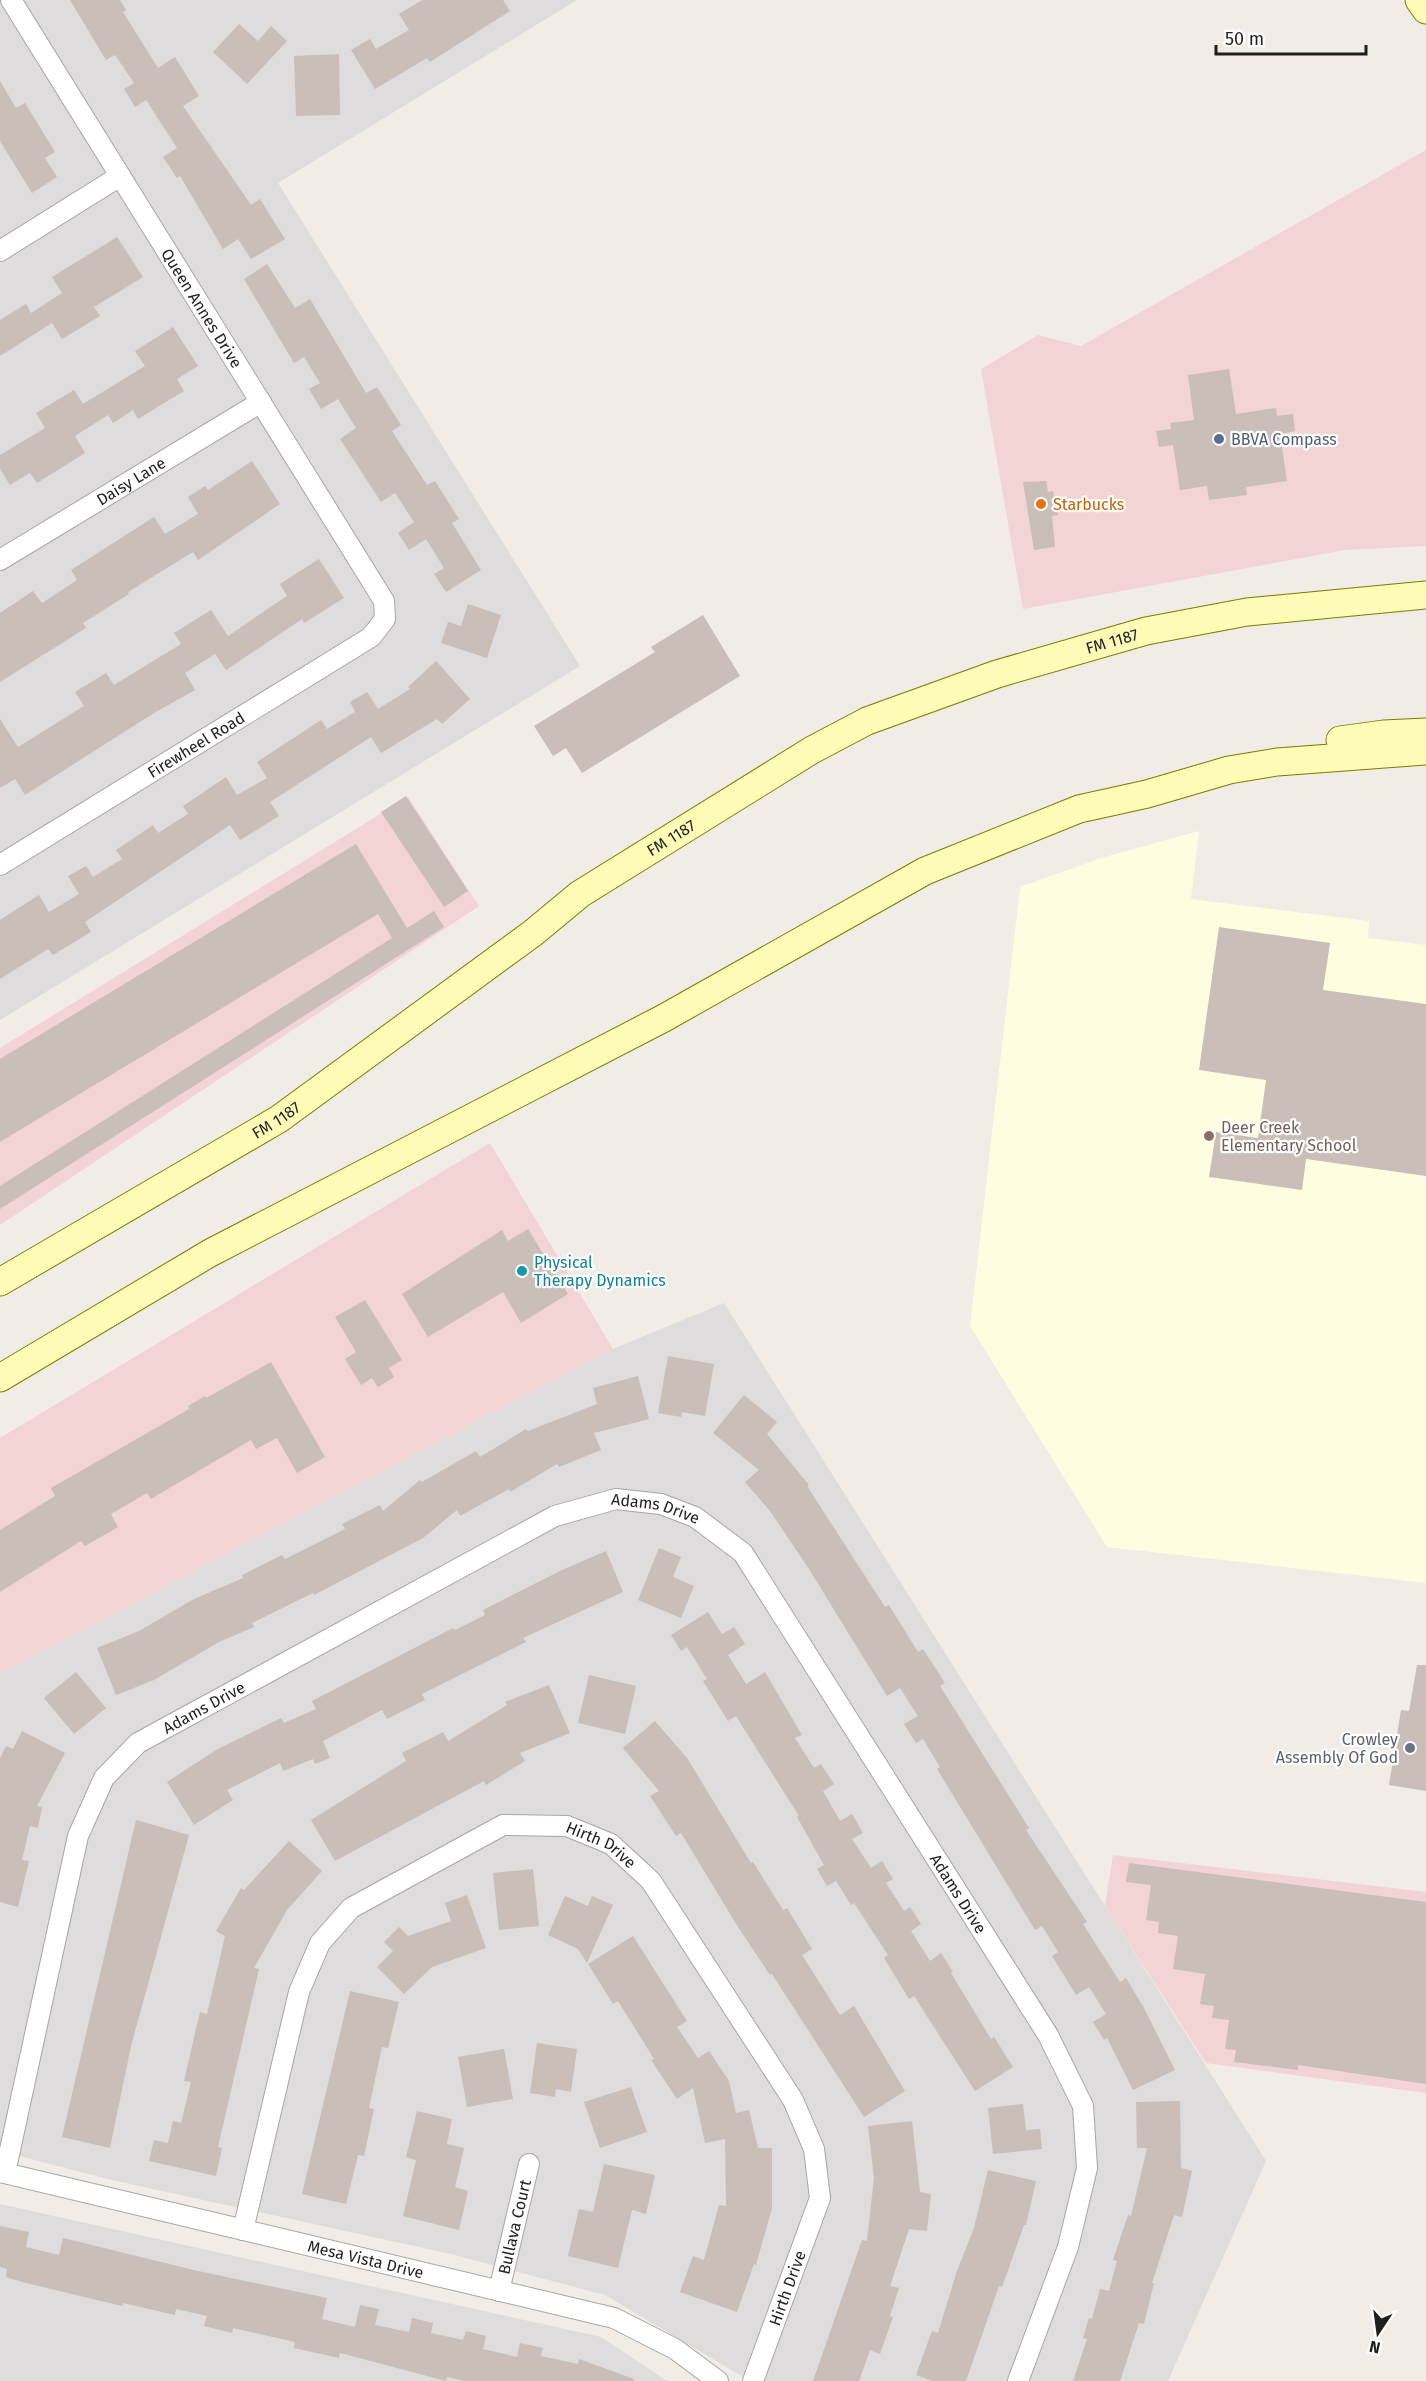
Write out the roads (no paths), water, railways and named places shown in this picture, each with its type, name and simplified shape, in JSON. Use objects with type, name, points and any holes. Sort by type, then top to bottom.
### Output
[{"type":"main road","points":[[1419,0],[1426,10]]},
{"type":"main road","name":"FM 1187","points":[[0,1282],[279,1119],[533,933],[580,894],[812,750],[867,722],[997,674],[1146,631],[1247,612],[1426,595]]},
{"type":"main road","points":[[1229,771],[1256,751],[1384,734],[1426,732]]},
{"type":"main road","points":[[0,1378],[210,1253],[664,1018],[925,871],[1078,809],[1147,794],[1229,771],[1277,762],[1426,751]]},
{"type":"street","name":"Queen Annes Drive","points":[[11,0],[384,601],[385,619]]},
{"type":"street","points":[[0,251],[120,176]]},
{"type":"street","name":"Daisy Lane","points":[[0,560],[261,402]]},
{"type":"street","name":"Firewheel Road","points":[[0,865],[371,637],[385,619]]},
{"type":"street","name":"Adams Drive","points":[[2,2173],[78,1836],[104,1778],[138,1743],[555,1516],[616,1499],[661,1504],[695,1517],[743,1553],[1048,2035],[1083,2106],[1087,2168],[1068,2247],[1018,2381]]},
{"type":"street","name":"Hirth Drive","points":[[243,2230],[299,1992],[320,1943],[351,1908],[503,1825],[567,1826],[611,1844],[651,1881],[793,2100],[813,2149],[820,2198],[753,2381]]},
{"type":"street","name":"Bullava Court","points":[[499,2291],[529,2164]]},
{"type":"street","name":"Mesa Vista Drive","points":[[2,2173],[614,2318],[675,2349],[718,2381]]},
{"type":"place","name":"BBVA Compass","points":[[1219,439]]},
{"type":"place","name":"Starbucks","points":[[1041,504]]},
{"type":"place","name":"Deer Creek Elementary School","points":[[1209,1136]]},
{"type":"place","name":"Physical Therapy Dynamics","points":[[522,1271]]},
{"type":"place","name":"Crowley Assembly Of God","points":[[1410,1748]]}]
